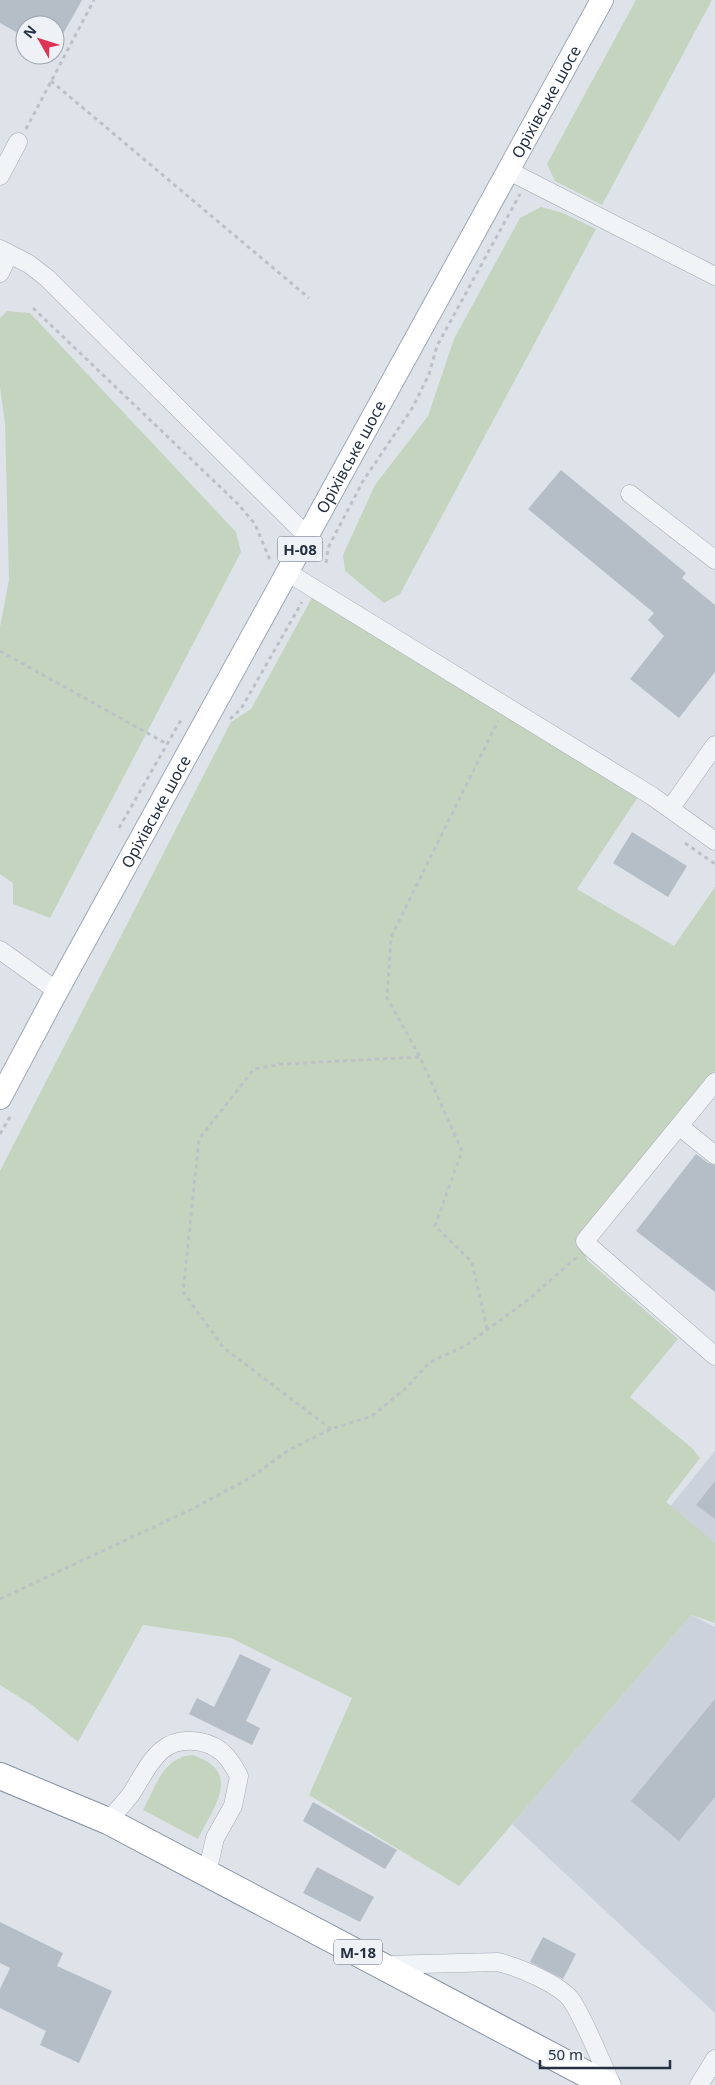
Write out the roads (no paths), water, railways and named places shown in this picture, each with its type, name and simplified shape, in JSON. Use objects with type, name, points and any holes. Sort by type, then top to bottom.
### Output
[{"type":"highway","name":"М-18","points":[[0,1776],[108,1821],[607,2085]]},
{"type":"main road","name":"Оріхівське шосе","points":[[0,1098],[279,566],[307,536],[518,176],[602,0]]},
{"type":"street","points":[[0,176],[18,142]]},
{"type":"street","points":[[518,176],[715,276]]},
{"type":"street","points":[[0,273],[5,252],[29,264],[47,278],[307,536]]},
{"type":"street","points":[[630,494],[715,560]]},
{"type":"street","points":[[279,566],[507,706],[670,809],[714,840]]},
{"type":"street","points":[[670,809],[715,745]]},
{"type":"street","points":[[0,950],[57,990]]},
{"type":"street","points":[[715,1082],[585,1241],[715,1356]]},
{"type":"street","points":[[679,1126],[715,1155]]},
{"type":"street","points":[[108,1821],[132,1792],[148,1764],[172,1742],[191,1740],[211,1744],[229,1756],[239,1776],[233,1806],[215,1838],[207,1873]]},
{"type":"street","points":[[381,1965],[498,1962],[514,1966],[565,1994],[572,2001],[612,2085]]},
{"type":"street","points":[[699,2085],[715,2059]]}]
